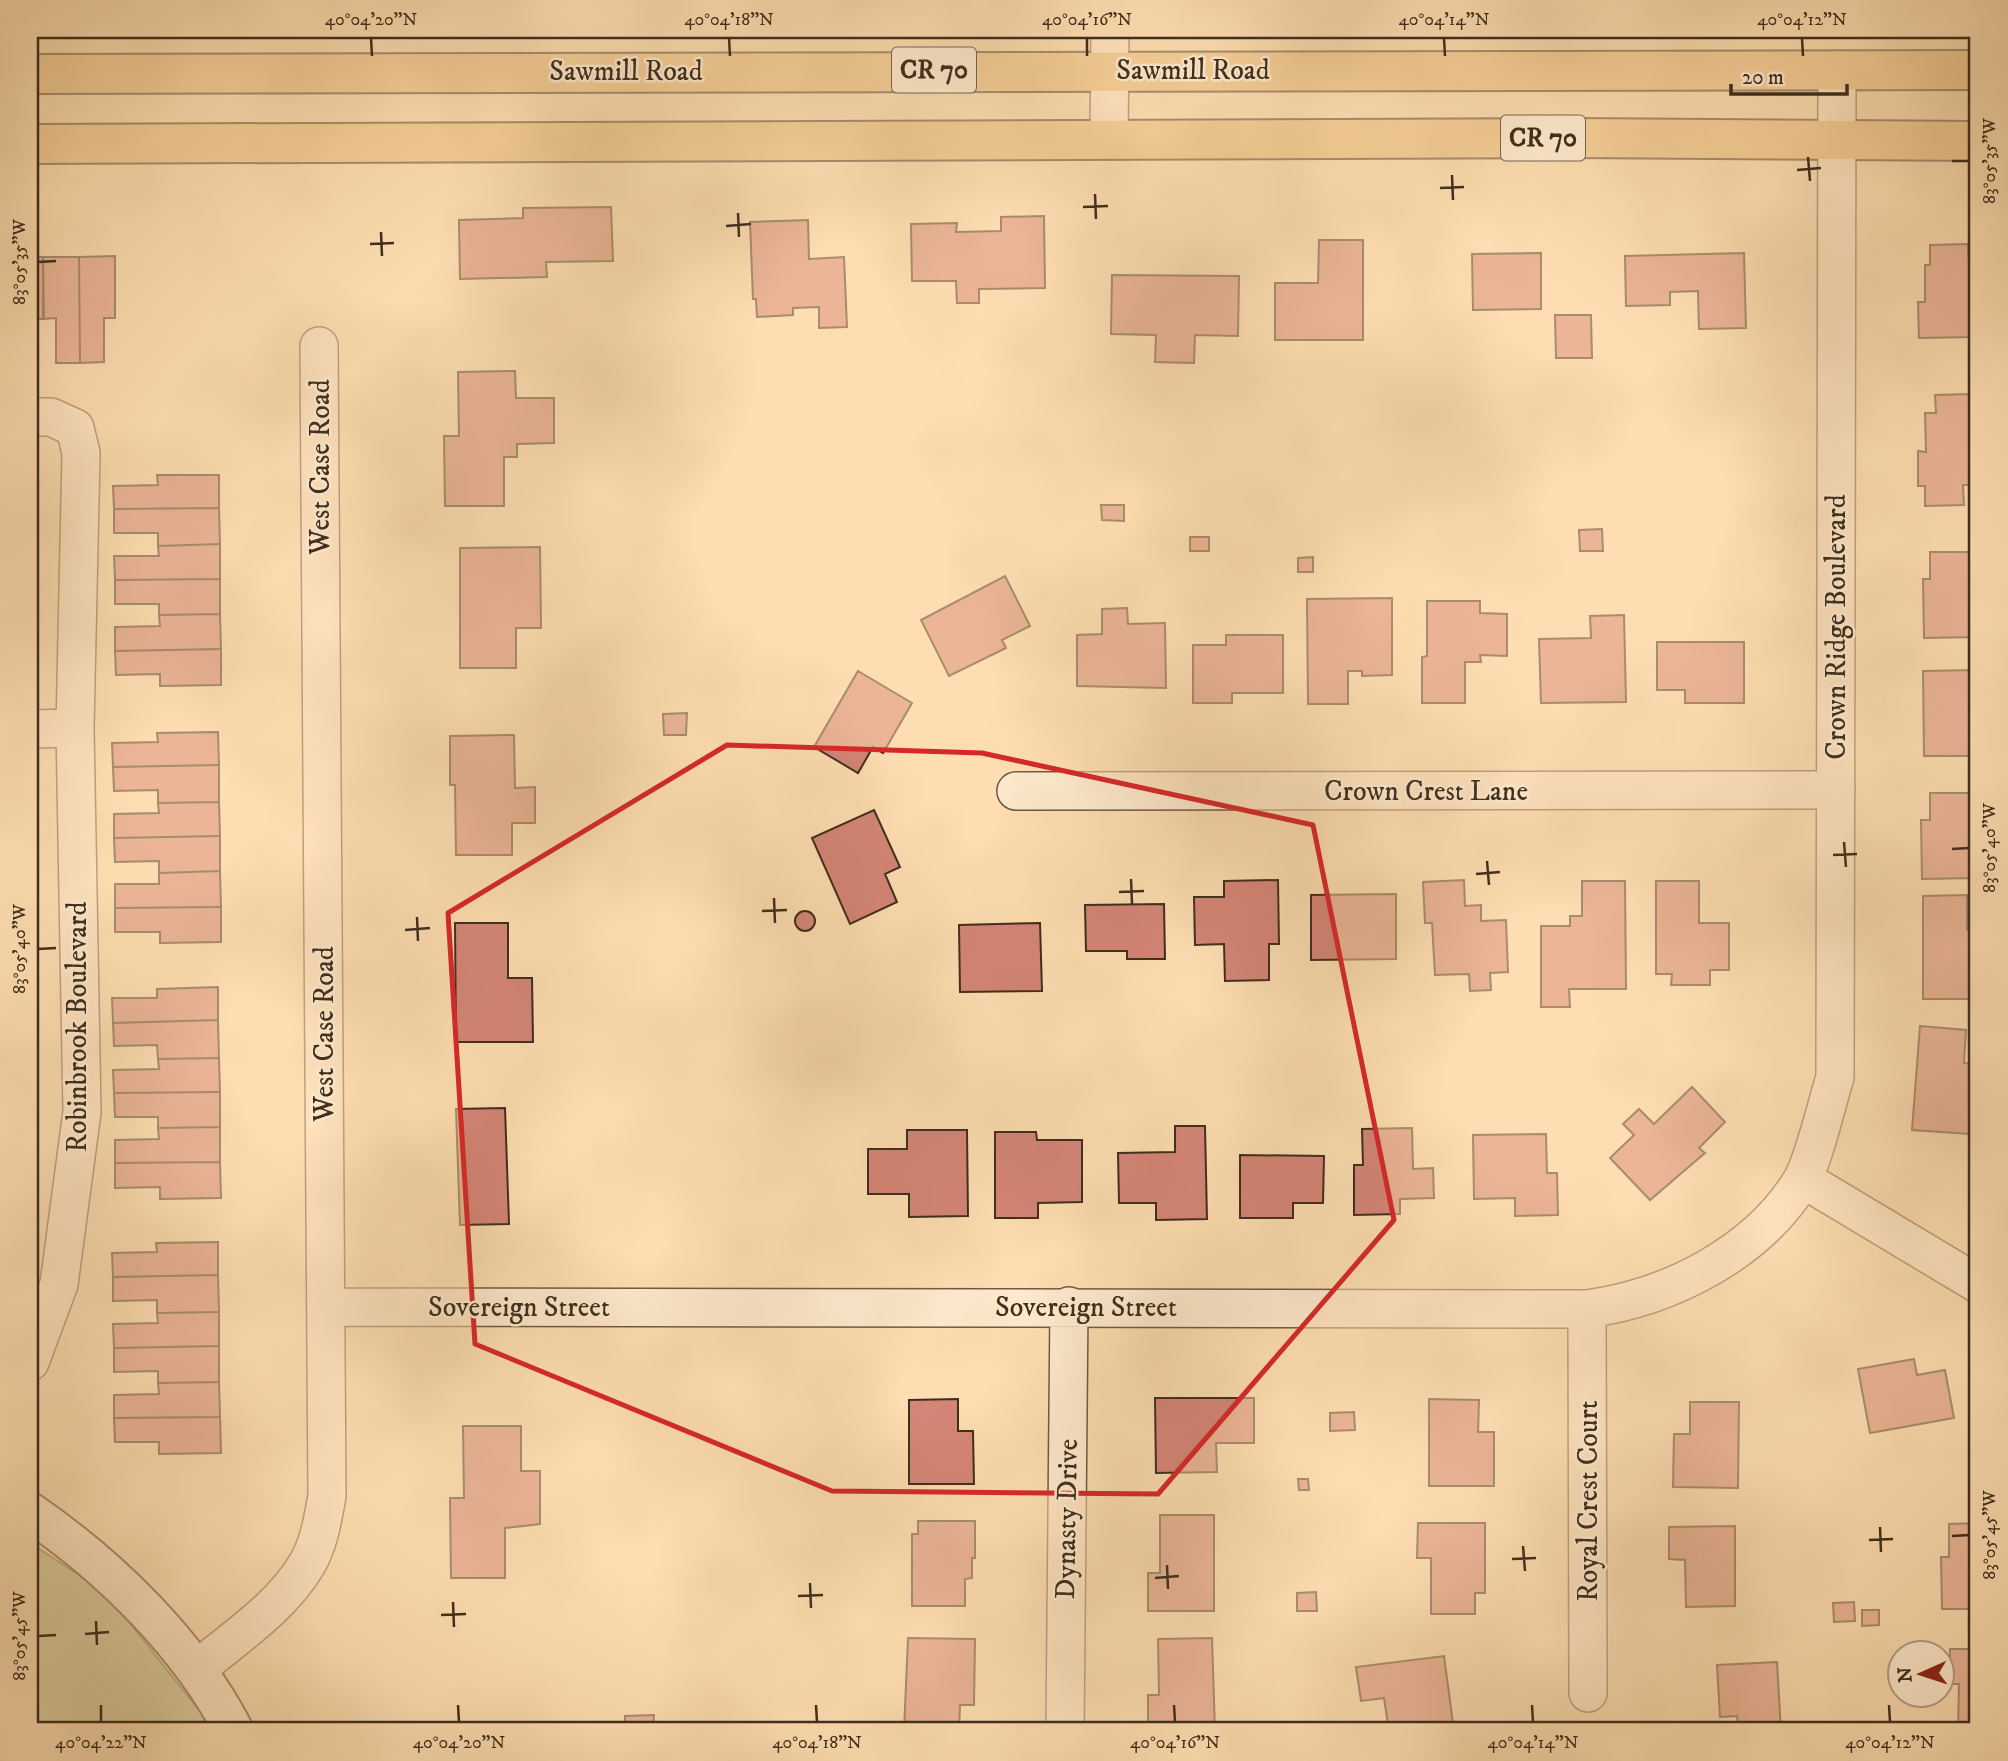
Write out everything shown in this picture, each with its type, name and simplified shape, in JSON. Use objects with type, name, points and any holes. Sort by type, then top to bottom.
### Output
[{"type":"main road","name":"Sawmill Road","points":[[30,75],[1110,70],[1978,70]]},
{"type":"main road","name":"CR 70","points":[[30,144],[1109,139],[1978,141]]},
{"type":"main road","points":[[30,1512],[93,1561],[153,1620],[196,1670],[234,1731]]},
{"type":"street","points":[[1109,139],[1110,30]]},
{"type":"street","name":"Crown Ridge Boulevard","points":[[1803,1179],[1835,1077],[1837,70]]},
{"type":"street","name":"West Case Road","points":[[196,1670],[285,1593],[307,1564],[319,1534],[327,1496],[319,346]]},
{"type":"street","name":"Robinbrook Boulevard","points":[[30,417],[62,420],[75,428],[79,441],[75,728],[82,1112],[59,1284],[30,1362]]},
{"type":"street","points":[[30,729],[75,728]]},
{"type":"street","name":"Crown Crest Lane","points":[[1016,791],[1836,790]]},
{"type":"street","points":[[1803,1179],[1978,1284]]},
{"type":"street","name":"Sovereign Street","points":[[326,1307],[1069,1306],[1587,1309],[1617,1305],[1682,1282],[1725,1260],[1770,1219],[1803,1179]]},
{"type":"street","name":"Dynasty Drive","points":[[1065,1731],[1069,1306]]},
{"type":"street","name":"Royal Crest Court","points":[[1587,1309],[1588,1693]]},
{"type":"highlighted area","points":[[727,745],[982,753],[1313,825],[1394,1220],[1158,1494],[832,1491],[475,1344],[448,913]]},
{"type":"green space","points":[[30,1543],[105,1592],[202,1714],[208,1731],[30,1731]]},
{"type":"building","points":[[611,207],[613,261],[546,262],[547,277],[460,279],[459,220],[523,218],[523,208]]},
{"type":"building","points":[[1044,216],[1045,288],[979,289],[979,303],[957,303],[956,281],[912,281],[911,224],[957,223],[956,232],[1001,231],[1001,217]]},
{"type":"building","points":[[808,220],[809,259],[844,257],[847,327],[819,328],[819,307],[793,308],[793,315],[757,317],[756,299],[753,299],[750,222]]},
{"type":"building","points":[[1319,240],[1363,240],[1363,340],[1275,340],[1275,283],[1318,283]]},
{"type":"building","points":[[1968,244],[1969,265],[1978,265],[1975,337],[1919,338],[1918,302],[1925,302],[1925,265],[1930,265],[1930,245]]},
{"type":"building","points":[[1541,253],[1541,309],[1473,310],[1472,254]]},
{"type":"building","points":[[1744,253],[1746,328],[1699,329],[1698,291],[1670,292],[1670,305],[1626,306],[1625,256]]},
{"type":"building","points":[[115,256],[115,318],[104,318],[104,362],[80,363],[79,257]]},
{"type":"building","points":[[30,257],[43,257],[43,319],[33,319],[34,363],[30,363]]},
{"type":"building","points":[[43,257],[79,257],[80,363],[56,363],[56,318],[44,319]]},
{"type":"building","points":[[1112,275],[1239,276],[1238,336],[1195,335],[1194,363],[1155,362],[1156,335],[1111,334]]},
{"type":"building","points":[[1555,315],[1591,315],[1592,358],[1556,358]]},
{"type":"building","points":[[515,371],[516,398],[554,398],[554,443],[517,444],[517,457],[504,457],[504,506],[445,506],[444,436],[459,436],[458,372]]},
{"type":"building","points":[[1970,394],[1970,414],[1978,414],[1978,485],[1963,485],[1964,505],[1925,506],[1925,486],[1918,486],[1918,451],[1926,452],[1925,413],[1936,413],[1935,395]]},
{"type":"building","points":[[157,475],[219,475],[219,508],[114,509],[113,486],[158,485]]},
{"type":"building","points":[[1101,505],[1124,505],[1124,521],[1102,520]]},
{"type":"building","points":[[219,508],[220,544],[158,546],[158,533],[114,533],[114,509]]},
{"type":"building","points":[[1602,529],[1603,551],[1580,551],[1579,530]]},
{"type":"building","points":[[1190,537],[1209,537],[1209,551],[1190,551]]},
{"type":"building","points":[[220,544],[220,579],[115,580],[114,556],[159,556],[158,546]]},
{"type":"building","points":[[540,547],[541,628],[516,628],[516,668],[460,668],[460,548]]},
{"type":"building","points":[[1930,552],[1978,552],[1978,637],[1924,638],[1923,579],[1930,579]]},
{"type":"building","points":[[1313,557],[1313,572],[1298,572],[1298,558]]},
{"type":"building","points":[[1005,576],[1030,626],[1002,640],[1006,648],[949,676],[921,620]]},
{"type":"building","points":[[220,579],[220,614],[159,615],[159,604],[115,604],[115,580]]},
{"type":"building","points":[[1392,598],[1392,675],[1362,676],[1362,671],[1348,671],[1348,704],[1308,704],[1307,599]]},
{"type":"building","points":[[1427,601],[1480,601],[1480,613],[1507,614],[1507,656],[1480,655],[1481,662],[1465,662],[1465,703],[1422,703],[1422,657],[1427,656]]},
{"type":"building","points":[[1127,608],[1128,624],[1165,623],[1166,688],[1077,686],[1077,635],[1102,634],[1102,609]]},
{"type":"building","points":[[220,614],[221,649],[115,651],[115,627],[160,626],[159,615]]},
{"type":"building","points":[[1624,615],[1626,702],[1541,703],[1539,639],[1591,638],[1590,616]]},
{"type":"building","points":[[1226,635],[1283,635],[1283,693],[1232,693],[1232,703],[1193,703],[1193,645],[1226,645]]},
{"type":"building","points":[[1657,642],[1744,642],[1744,703],[1685,703],[1685,690],[1657,690]]},
{"type":"building","points":[[221,649],[221,685],[160,686],[160,674],[116,675],[115,651]]},
{"type":"building","points":[[1978,670],[1978,756],[1924,756],[1923,671]]},
{"type":"building","points":[[858,671],[912,703],[883,753],[873,747],[858,773],[814,747]]},
{"type":"building","points":[[687,713],[686,735],[664,735],[663,714]]},
{"type":"building","points":[[218,732],[219,765],[113,767],[112,743],[158,742],[157,733]]},
{"type":"building","points":[[514,735],[515,788],[535,787],[535,823],[512,823],[512,855],[456,855],[455,785],[450,785],[450,736]]},
{"type":"building","points":[[219,765],[219,802],[158,803],[158,790],[114,791],[113,767]]},
{"type":"building","points":[[1930,793],[1978,793],[1978,878],[1922,879],[1921,820],[1930,820]]},
{"type":"building","points":[[219,802],[220,836],[114,838],[114,814],[159,813],[158,803]]},
{"type":"building","points":[[874,810],[900,867],[885,874],[897,902],[850,924],[812,838]]},
{"type":"building","points":[[220,836],[220,871],[159,873],[159,861],[115,862],[114,838]]},
{"type":"building","points":[[220,871],[221,907],[115,908],[115,884],[159,884],[159,873]]},
{"type":"building","points":[[1278,880],[1279,944],[1269,944],[1269,980],[1225,981],[1224,944],[1195,945],[1194,897],[1224,897],[1224,881]]},
{"type":"building","points":[[1464,880],[1465,906],[1481,905],[1481,921],[1506,920],[1508,972],[1490,973],[1491,990],[1470,991],[1469,974],[1435,975],[1432,923],[1425,923],[1423,882]]},
{"type":"building","points":[[1582,881],[1625,881],[1626,989],[1569,989],[1570,1007],[1541,1007],[1541,926],[1570,926],[1570,916],[1582,916]]},
{"type":"building","points":[[1656,881],[1699,881],[1699,923],[1729,923],[1729,970],[1710,970],[1710,985],[1671,985],[1672,974],[1656,974]]},
{"type":"building","points":[[1396,894],[1396,959],[1311,960],[1311,895]]},
{"type":"building","points":[[1967,895],[1967,930],[1978,930],[1978,999],[1923,999],[1923,896]]},
{"type":"building","points":[[1164,904],[1165,959],[1127,959],[1127,951],[1086,951],[1085,905]]},
{"type":"building","points":[[221,907],[221,942],[160,943],[160,932],[115,932],[115,908]]},
{"type":"building","points":[[801,911],[809,911],[815,921],[809,931],[801,931],[795,925],[795,917]]},
{"type":"building","points":[[455,923],[508,923],[508,978],[532,978],[533,1042],[456,1042]]},
{"type":"building","points":[[1040,923],[1042,991],[960,992],[959,925]]},
{"type":"building","points":[[218,987],[218,1020],[113,1023],[112,998],[157,998],[157,989]]},
{"type":"building","points":[[218,1020],[219,1058],[158,1059],[157,1045],[114,1046],[113,1023]]},
{"type":"building","points":[[1920,1026],[1966,1030],[1964,1063],[1976,1064],[1970,1134],[1912,1130]]},
{"type":"building","points":[[219,1058],[220,1092],[114,1093],[113,1070],[159,1069],[158,1059]]},
{"type":"building","points":[[1692,1087],[1725,1122],[1699,1148],[1705,1153],[1650,1200],[1610,1158],[1634,1135],[1623,1124],[1639,1109],[1654,1124]]},
{"type":"building","points":[[220,1092],[220,1127],[158,1128],[158,1117],[115,1117],[114,1093]]},
{"type":"building","points":[[505,1108],[509,1224],[460,1225],[456,1109]]},
{"type":"building","points":[[1175,1126],[1205,1126],[1207,1219],[1156,1220],[1156,1203],[1119,1203],[1118,1153],[1175,1152]]},
{"type":"building","points":[[220,1127],[220,1162],[115,1163],[115,1140],[159,1139],[158,1128]]},
{"type":"building","points":[[1412,1128],[1413,1169],[1433,1168],[1434,1198],[1400,1199],[1400,1214],[1354,1215],[1354,1165],[1363,1165],[1362,1129]]},
{"type":"building","points":[[907,1130],[967,1130],[968,1216],[909,1217],[909,1194],[868,1194],[868,1149],[907,1149]]},
{"type":"building","points":[[995,1132],[1036,1132],[1037,1140],[1082,1140],[1082,1202],[1038,1203],[1038,1218],[995,1218]]},
{"type":"building","points":[[1546,1134],[1547,1173],[1557,1173],[1558,1215],[1515,1216],[1515,1198],[1474,1199],[1473,1135]]},
{"type":"building","points":[[1240,1155],[1324,1156],[1323,1203],[1293,1203],[1293,1218],[1240,1218]]},
{"type":"building","points":[[220,1162],[221,1198],[160,1199],[160,1187],[115,1188],[115,1163]]},
{"type":"building","points":[[218,1242],[218,1275],[113,1277],[112,1253],[157,1252],[156,1243]]},
{"type":"building","points":[[218,1275],[219,1312],[157,1313],[157,1300],[113,1301],[113,1277]]},
{"type":"building","points":[[219,1312],[219,1346],[114,1348],[113,1324],[158,1323],[157,1313]]},
{"type":"building","points":[[219,1346],[219,1382],[158,1383],[158,1371],[114,1372],[114,1348]]},
{"type":"building","points":[[1914,1359],[1917,1375],[1945,1370],[1954,1418],[1870,1433],[1858,1369]]},
{"type":"building","points":[[219,1382],[220,1417],[114,1418],[114,1395],[159,1394],[158,1383]]},
{"type":"building","points":[[1155,1398],[1254,1398],[1254,1443],[1216,1443],[1217,1472],[1156,1473]]},
{"type":"building","points":[[958,1399],[958,1431],[973,1431],[974,1484],[909,1484],[909,1400]]},
{"type":"building","points":[[1429,1399],[1479,1400],[1478,1432],[1494,1432],[1494,1486],[1429,1486]]},
{"type":"building","points":[[1690,1402],[1739,1402],[1738,1488],[1673,1487],[1674,1434],[1690,1434]]},
{"type":"building","points":[[1354,1412],[1355,1430],[1330,1431],[1330,1413]]},
{"type":"building","points":[[220,1417],[221,1453],[159,1454],[159,1442],[115,1442],[114,1418]]},
{"type":"building","points":[[463,1426],[521,1426],[521,1471],[540,1471],[540,1524],[505,1528],[505,1578],[451,1578],[450,1498],[464,1498]]},
{"type":"building","points":[[1298,1479],[1308,1479],[1309,1490],[1299,1490]]},
{"type":"building","points":[[1160,1515],[1214,1515],[1214,1611],[1148,1611],[1148,1573],[1160,1573]]},
{"type":"building","points":[[918,1521],[975,1521],[975,1558],[972,1558],[972,1578],[965,1579],[965,1606],[912,1606],[912,1534],[918,1534]]},
{"type":"building","points":[[1418,1523],[1485,1523],[1485,1593],[1475,1593],[1475,1614],[1431,1614],[1431,1558],[1417,1558]]},
{"type":"building","points":[[1978,1523],[1978,1609],[1942,1609],[1941,1557],[1949,1557],[1949,1524]]},
{"type":"building","points":[[1735,1526],[1735,1606],[1686,1607],[1685,1560],[1669,1559],[1669,1527]]},
{"type":"building","points":[[1316,1592],[1317,1611],[1297,1611],[1297,1593]]},
{"type":"building","points":[[1854,1602],[1855,1621],[1834,1622],[1833,1603]]},
{"type":"building","points":[[1862,1610],[1879,1610],[1879,1625],[1862,1626]]},
{"type":"building","points":[[908,1638],[975,1639],[974,1705],[960,1705],[959,1731],[904,1731]]},
{"type":"building","points":[[1212,1638],[1215,1731],[1148,1731],[1148,1695],[1159,1695],[1158,1639]]},
{"type":"building","points":[[1955,1649],[1978,1649],[1978,1731],[1958,1731],[1959,1684],[1955,1684]]},
{"type":"building","points":[[1444,1656],[1454,1731],[1389,1731],[1384,1698],[1361,1701],[1356,1667]]},
{"type":"building","points":[[1777,1662],[1781,1731],[1739,1731],[1737,1716],[1720,1717],[1717,1665]]},
{"type":"building","points":[[654,1715],[653,1731],[625,1731],[625,1716]]},
{"type":"building","points":[[550,1723],[550,1731],[493,1731],[493,1724]]}]
